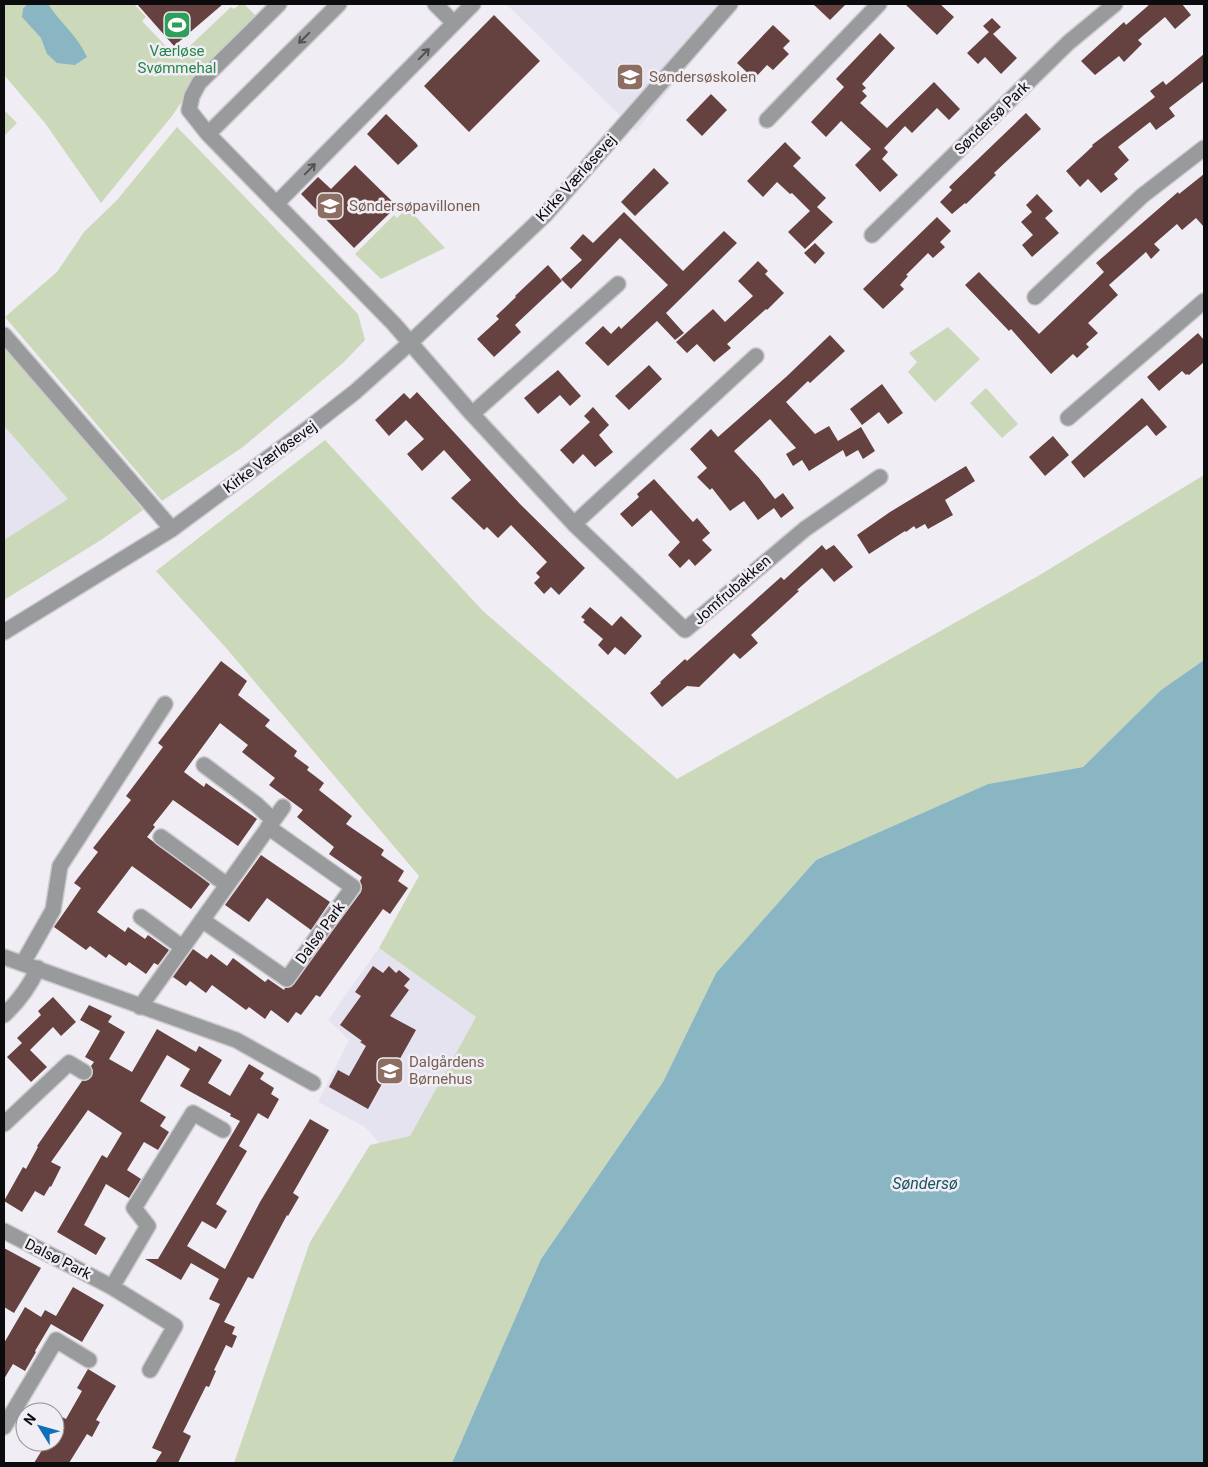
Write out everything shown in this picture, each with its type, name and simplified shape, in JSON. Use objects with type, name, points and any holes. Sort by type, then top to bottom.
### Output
[{"type":"street","points":[[279,4],[200,83],[192,96],[189,110],[208,134],[411,342]]},
{"type":"street","points":[[208,134],[339,4]]},
{"type":"street","points":[[435,4],[454,23]]},
{"type":"street","points":[[276,204],[473,4]]},
{"type":"street","name":"Kirke Værløsevej","points":[[4,632],[172,529],[355,392],[411,342],[545,215],[730,4]]},
{"type":"street","points":[[767,120],[879,4]]},
{"type":"street","name":"Søndersø Park","points":[[872,235],[1068,43],[1115,4]]},
{"type":"street","points":[[1035,297],[1142,196],[1204,148]]},
{"type":"street","points":[[472,414],[618,284]]},
{"type":"street","points":[[1068,418],[1204,301]]},
{"type":"street","points":[[4,335],[172,529]]},
{"type":"street","name":"Jomfrubakken","points":[[411,342],[472,414],[574,524],[685,630],[805,529],[880,477]]},
{"type":"street","points":[[574,524],[756,356]]},
{"type":"street","points":[[4,1016],[26,992],[30,965],[53,910],[60,866],[165,704]]},
{"type":"street","name":"Dalsø Park","points":[[202,920],[287,978],[353,888],[270,823],[256,804],[204,765]]},
{"type":"street","points":[[140,1006],[282,806]]},
{"type":"street","points":[[160,837],[227,885]]},
{"type":"street","points":[[142,917],[182,947]]},
{"type":"street","points":[[4,957],[236,1040],[313,1083]]},
{"type":"street","points":[[4,1124],[68,1063],[84,1072]]},
{"type":"street","points":[[112,1287],[148,1226],[134,1208],[193,1113],[223,1130]]},
{"type":"street","name":"Dalsø Park","points":[[4,1231],[112,1287],[175,1326],[150,1370]]},
{"type":"street","points":[[4,1427],[56,1340],[89,1360]]},
{"type":"shaded area","name":"Søndersøskolen","points":[[506,4],[738,4],[636,131]]},
{"type":"shaded area","points":[[4,426],[69,499],[4,540]]},
{"type":"shaded area","name":"Dalgårdens Børnehus","points":[[379,948],[476,1017],[410,1136],[379,1143],[365,1127],[318,1102],[349,1040],[328,1020]]},
{"type":"green space","points":[[4,4],[134,4],[146,17],[142,21],[177,58],[231,7],[234,9],[240,4],[244,4],[257,17],[201,73],[172,116],[101,203],[45,123],[4,75]]},
{"type":"green space","points":[[4,110],[17,123],[4,136]]},
{"type":"green space","points":[[177,127],[358,314],[365,340],[343,363],[243,447],[162,501],[5,317],[57,272],[84,232],[117,200]]},
{"type":"green space","points":[[404,211],[415,216],[445,248],[381,279],[355,254],[394,215],[397,218]]},
{"type":"green space","points":[[948,327],[980,359],[935,402],[908,372],[917,362],[909,353]]},
{"type":"green space","points":[[4,344],[143,510],[101,540],[4,600],[4,540],[68,499],[4,426]]},
{"type":"green space","points":[[986,388],[1018,424],[1002,438],[970,403]]},
{"type":"green space","points":[[325,440],[483,611],[677,779],[1038,576],[1204,475],[1204,660],[1161,690],[1083,767],[988,784],[816,860],[716,973],[663,1082],[541,1259],[452,1463],[234,1463],[310,1242],[370,1145],[410,1136],[476,1017],[379,948],[419,876],[227,649],[156,571]]},
{"type":"water","points":[[27,4],[48,4],[79,43],[87,57],[75,65],[57,63],[47,54],[41,38],[22,17],[23,9]]},
{"type":"water","name":"Søndersø","points":[[1204,660],[1204,1463],[452,1463],[541,1259],[663,1082],[716,973],[816,860],[988,784],[1083,767],[1161,690]]},
{"type":"building","name":"Værløse Svømmehal","points":[[137,4],[223,4],[174,46]]},
{"type":"building","points":[[813,4],[846,4],[830,20]]},
{"type":"building","points":[[905,4],[940,4],[954,17],[937,35]]},
{"type":"building","points":[[1150,4],[1182,4],[1191,15],[1175,29],[1165,17],[1138,40],[1142,44],[1124,62],[1119,56],[1095,75],[1081,61],[1124,22],[1126,25]]},
{"type":"building","points":[[494,15],[540,61],[469,132],[424,86]]},
{"type":"building","points":[[992,18],[1001,27],[993,34],[1017,58],[1001,74],[985,57],[978,64],[967,53],[989,32],[983,26]]},
{"type":"building","points":[[773,25],[790,41],[783,48],[789,54],[773,70],[767,65],[754,79],[737,63]]},
{"type":"building","points":[[880,33],[895,48],[862,84],[866,88],[862,91],[867,96],[860,103],[887,128],[934,82],[960,109],[949,120],[937,108],[912,133],[905,126],[884,148],[888,152],[882,159],[898,175],[880,192],[855,165],[871,149],[841,121],[826,137],[811,122],[844,87],[836,79]]},
{"type":"building","points":[[1204,54],[1204,81],[1169,108],[1175,116],[1156,130],[1150,122],[1118,147],[1129,160],[1114,174],[1118,179],[1101,193],[1088,179],[1080,187],[1066,171],[1092,145],[1155,97],[1150,91],[1163,81],[1166,85]]},
{"type":"building","points":[[711,94],[727,110],[702,136],[686,120]]},
{"type":"building","points":[[1026,113],[1041,129],[994,173],[996,175],[966,204],[952,214],[940,202],[952,190],[949,187]]},
{"type":"building","points":[[386,114],[418,146],[398,165],[367,134]]},
{"type":"building","points":[[785,142],[801,158],[793,166],[826,198],[817,207],[833,222],[805,249],[788,232],[810,211],[792,193],[790,194],[777,182],[763,197],[747,181]]},
{"type":"building","name":"Søndersøpavillonen","points":[[355,165],[397,206],[354,248],[301,194],[318,177],[331,189]]},
{"type":"building","points":[[654,168],[669,183],[635,216],[621,202]]},
{"type":"building","points":[[1204,174],[1204,227],[1196,218],[1182,230],[1177,224],[1154,244],[1160,250],[1151,259],[1146,252],[1109,285],[1118,295],[1088,323],[1098,333],[1086,344],[1089,347],[1077,358],[1073,354],[1051,374],[1011,329],[1009,331],[965,285],[979,272],[1039,334],[1104,272],[1096,263],[1178,192],[1179,194]]},
{"type":"building","points":[[1037,194],[1053,211],[1045,218],[1059,233],[1032,257],[1022,245],[1033,235],[1021,222],[1032,212],[1026,205]]},
{"type":"building","points":[[624,212],[683,271],[724,231],[737,243],[666,313],[684,333],[675,340],[657,321],[608,366],[585,343],[603,326],[611,334],[619,326],[621,329],[668,285],[620,238],[571,289],[561,279],[582,260],[570,248],[583,234],[593,243]]},
{"type":"building","points":[[937,217],[951,231],[940,242],[945,247],[933,258],[928,253],[906,275],[908,276],[900,285],[904,289],[883,309],[863,289]]},
{"type":"building","points":[[815,243],[825,253],[815,264],[804,253]]},
{"type":"building","points":[[758,261],[768,271],[765,274],[784,293],[727,344],[731,348],[714,362],[697,344],[687,353],[676,342],[713,309],[725,322],[753,296],[738,281]]},
{"type":"building","points":[[548,265],[562,281],[515,325],[521,332],[494,357],[477,339],[499,319],[496,316],[515,296]]},
{"type":"building","points":[[1198,333],[1204,340],[1204,362],[1189,375],[1182,371],[1159,391],[1147,377]]},
{"type":"building","points":[[830,335],[845,351],[810,383],[808,381],[786,402],[815,434],[829,426],[838,441],[861,427],[875,451],[863,459],[858,450],[846,457],[843,450],[809,471],[802,460],[793,466],[786,454],[796,448],[770,419],[734,451],[775,499],[783,493],[794,508],[781,518],[774,508],[758,520],[744,501],[730,511],[712,488],[710,490],[697,477],[707,468],[690,449],[711,429],[718,437]]},
{"type":"building","points":[[649,365],[662,379],[629,410],[615,396]]},
{"type":"building","points":[[558,370],[581,396],[570,406],[560,395],[538,414],[524,398]]},
{"type":"building","points":[[882,384],[903,413],[888,424],[879,412],[862,425],[850,409]]},
{"type":"building","points":[[417,392],[520,504],[585,568],[559,595],[551,587],[544,594],[534,583],[540,577],[536,573],[547,562],[511,525],[498,538],[487,527],[484,530],[451,498],[471,480],[444,450],[422,471],[407,454],[424,439],[406,420],[389,436],[375,420],[404,393],[410,399]]},
{"type":"building","points":[[1142,398],[1167,427],[1156,436],[1147,425],[1084,478],[1071,462]]},
{"type":"building","points":[[593,407],[609,425],[599,435],[613,452],[595,467],[583,454],[573,464],[560,450],[590,422],[584,416]]},
{"type":"building","points":[[1053,436],[1069,455],[1045,476],[1029,457]]},
{"type":"building","points":[[966,466],[975,481],[945,500],[953,515],[928,529],[925,524],[916,529],[914,526],[869,554],[857,535],[890,512]]},
{"type":"building","points":[[654,479],[693,522],[697,518],[710,533],[702,540],[712,550],[695,566],[689,559],[680,568],[668,555],[680,542],[651,510],[632,527],[620,514],[639,497],[637,494]]},
{"type":"building","points":[[822,545],[826,550],[834,545],[853,567],[834,582],[822,568],[751,635],[758,643],[740,659],[734,653],[699,687],[687,686],[662,707],[650,693],[660,682],[685,659],[687,661],[781,577],[784,580]]},
{"type":"building","points":[[590,607],[612,626],[621,616],[642,636],[625,655],[615,647],[608,655],[598,645],[603,639],[583,622],[585,620],[581,617]]},
{"type":"building","points":[[221,661],[247,681],[238,695],[270,720],[265,726],[297,751],[294,756],[309,767],[307,770],[324,783],[319,790],[352,816],[346,824],[384,850],[381,855],[404,871],[398,881],[408,888],[390,914],[383,909],[320,997],[316,995],[301,1015],[296,1012],[288,1023],[271,1010],[265,1019],[249,1007],[246,1010],[212,985],[206,993],[190,981],[186,986],[173,977],[193,949],[207,959],[211,954],[227,966],[233,958],[265,982],[268,979],[284,990],[291,987],[361,892],[360,881],[362,877],[329,854],[334,847],[297,817],[303,810],[269,785],[275,778],[242,752],[248,745],[220,723],[184,772],[204,787],[206,783],[257,819],[238,846],[173,800],[153,825],[155,827],[147,837],[210,884],[191,909],[132,866],[97,912],[125,932],[128,927],[145,939],[148,935],[169,950],[158,965],[154,963],[146,974],[129,962],[126,966],[109,954],[106,958],[90,946],[86,950],[54,927],[81,888],[74,883],[98,852],[93,848],[131,800],[126,796],[163,747],[158,743]]},
{"type":"building","points":[[261,855],[330,902],[311,930],[267,898],[249,922],[225,905]]},
{"type":"building","points":[[373,966],[383,973],[389,966],[396,973],[399,970],[410,979],[404,986],[409,990],[390,1016],[416,1030],[397,1064],[394,1062],[368,1109],[329,1087],[338,1070],[349,1076],[366,1046],[340,1025],[361,996],[355,992]]},
{"type":"building","points":[[53,997],[76,1022],[61,1036],[53,1027],[30,1050],[47,1067],[31,1082],[7,1057],[22,1043],[17,1038],[41,1015],[38,1011]]},
{"type":"building","points":[[89,1005],[112,1016],[108,1022],[125,1032],[109,1059],[132,1072],[157,1029],[196,1052],[199,1046],[222,1060],[208,1083],[230,1096],[249,1064],[264,1073],[260,1079],[274,1088],[271,1094],[279,1099],[268,1119],[258,1113],[239,1146],[247,1151],[216,1204],[227,1211],[216,1229],[202,1221],[187,1246],[225,1269],[260,1202],[310,1119],[329,1130],[293,1193],[299,1197],[287,1215],[253,1279],[248,1277],[224,1322],[235,1327],[232,1334],[237,1336],[232,1348],[226,1345],[214,1370],[216,1371],[209,1387],[206,1386],[183,1432],[191,1436],[178,1463],[155,1463],[162,1452],[152,1448],[220,1304],[209,1299],[219,1279],[191,1263],[181,1280],[145,1259],[158,1259],[240,1121],[230,1116],[231,1114],[180,1086],[190,1069],[167,1055],[140,1101],[166,1117],[160,1126],[169,1132],[158,1150],[144,1142],[127,1170],[141,1179],[129,1198],[106,1184],[84,1225],[106,1238],[96,1255],[57,1232],[102,1155],[107,1158],[122,1133],[88,1110],[51,1162],[61,1167],[44,1196],[35,1191],[22,1212],[4,1201],[23,1167],[26,1169],[37,1146],[82,1081],[88,1080],[92,1076],[91,1066],[94,1062],[85,1057],[100,1031],[80,1020]]},
{"type":"building","points":[[4,1248],[41,1268],[14,1313],[4,1307]]},
{"type":"building","points":[[73,1287],[104,1305],[82,1342],[51,1324],[25,1371],[13,1364],[4,1379],[4,1343],[25,1307],[41,1317],[45,1310],[56,1316]]},
{"type":"building","points":[[88,1369],[116,1386],[96,1420],[100,1422],[92,1437],[87,1434],[69,1463],[34,1463],[41,1452],[65,1452],[65,1418],[82,1391],[77,1388]]},
{"type":"place","name":"Værløse Svømmehal","points":[[177,25]]},
{"type":"place","name":"Søndersøskolen","points":[[630,77]]},
{"type":"place","name":"Søndersøpavillonen","points":[[330,206]]},
{"type":"place","name":"Dalgårdens Børnehus","points":[[390,1071]]}]
